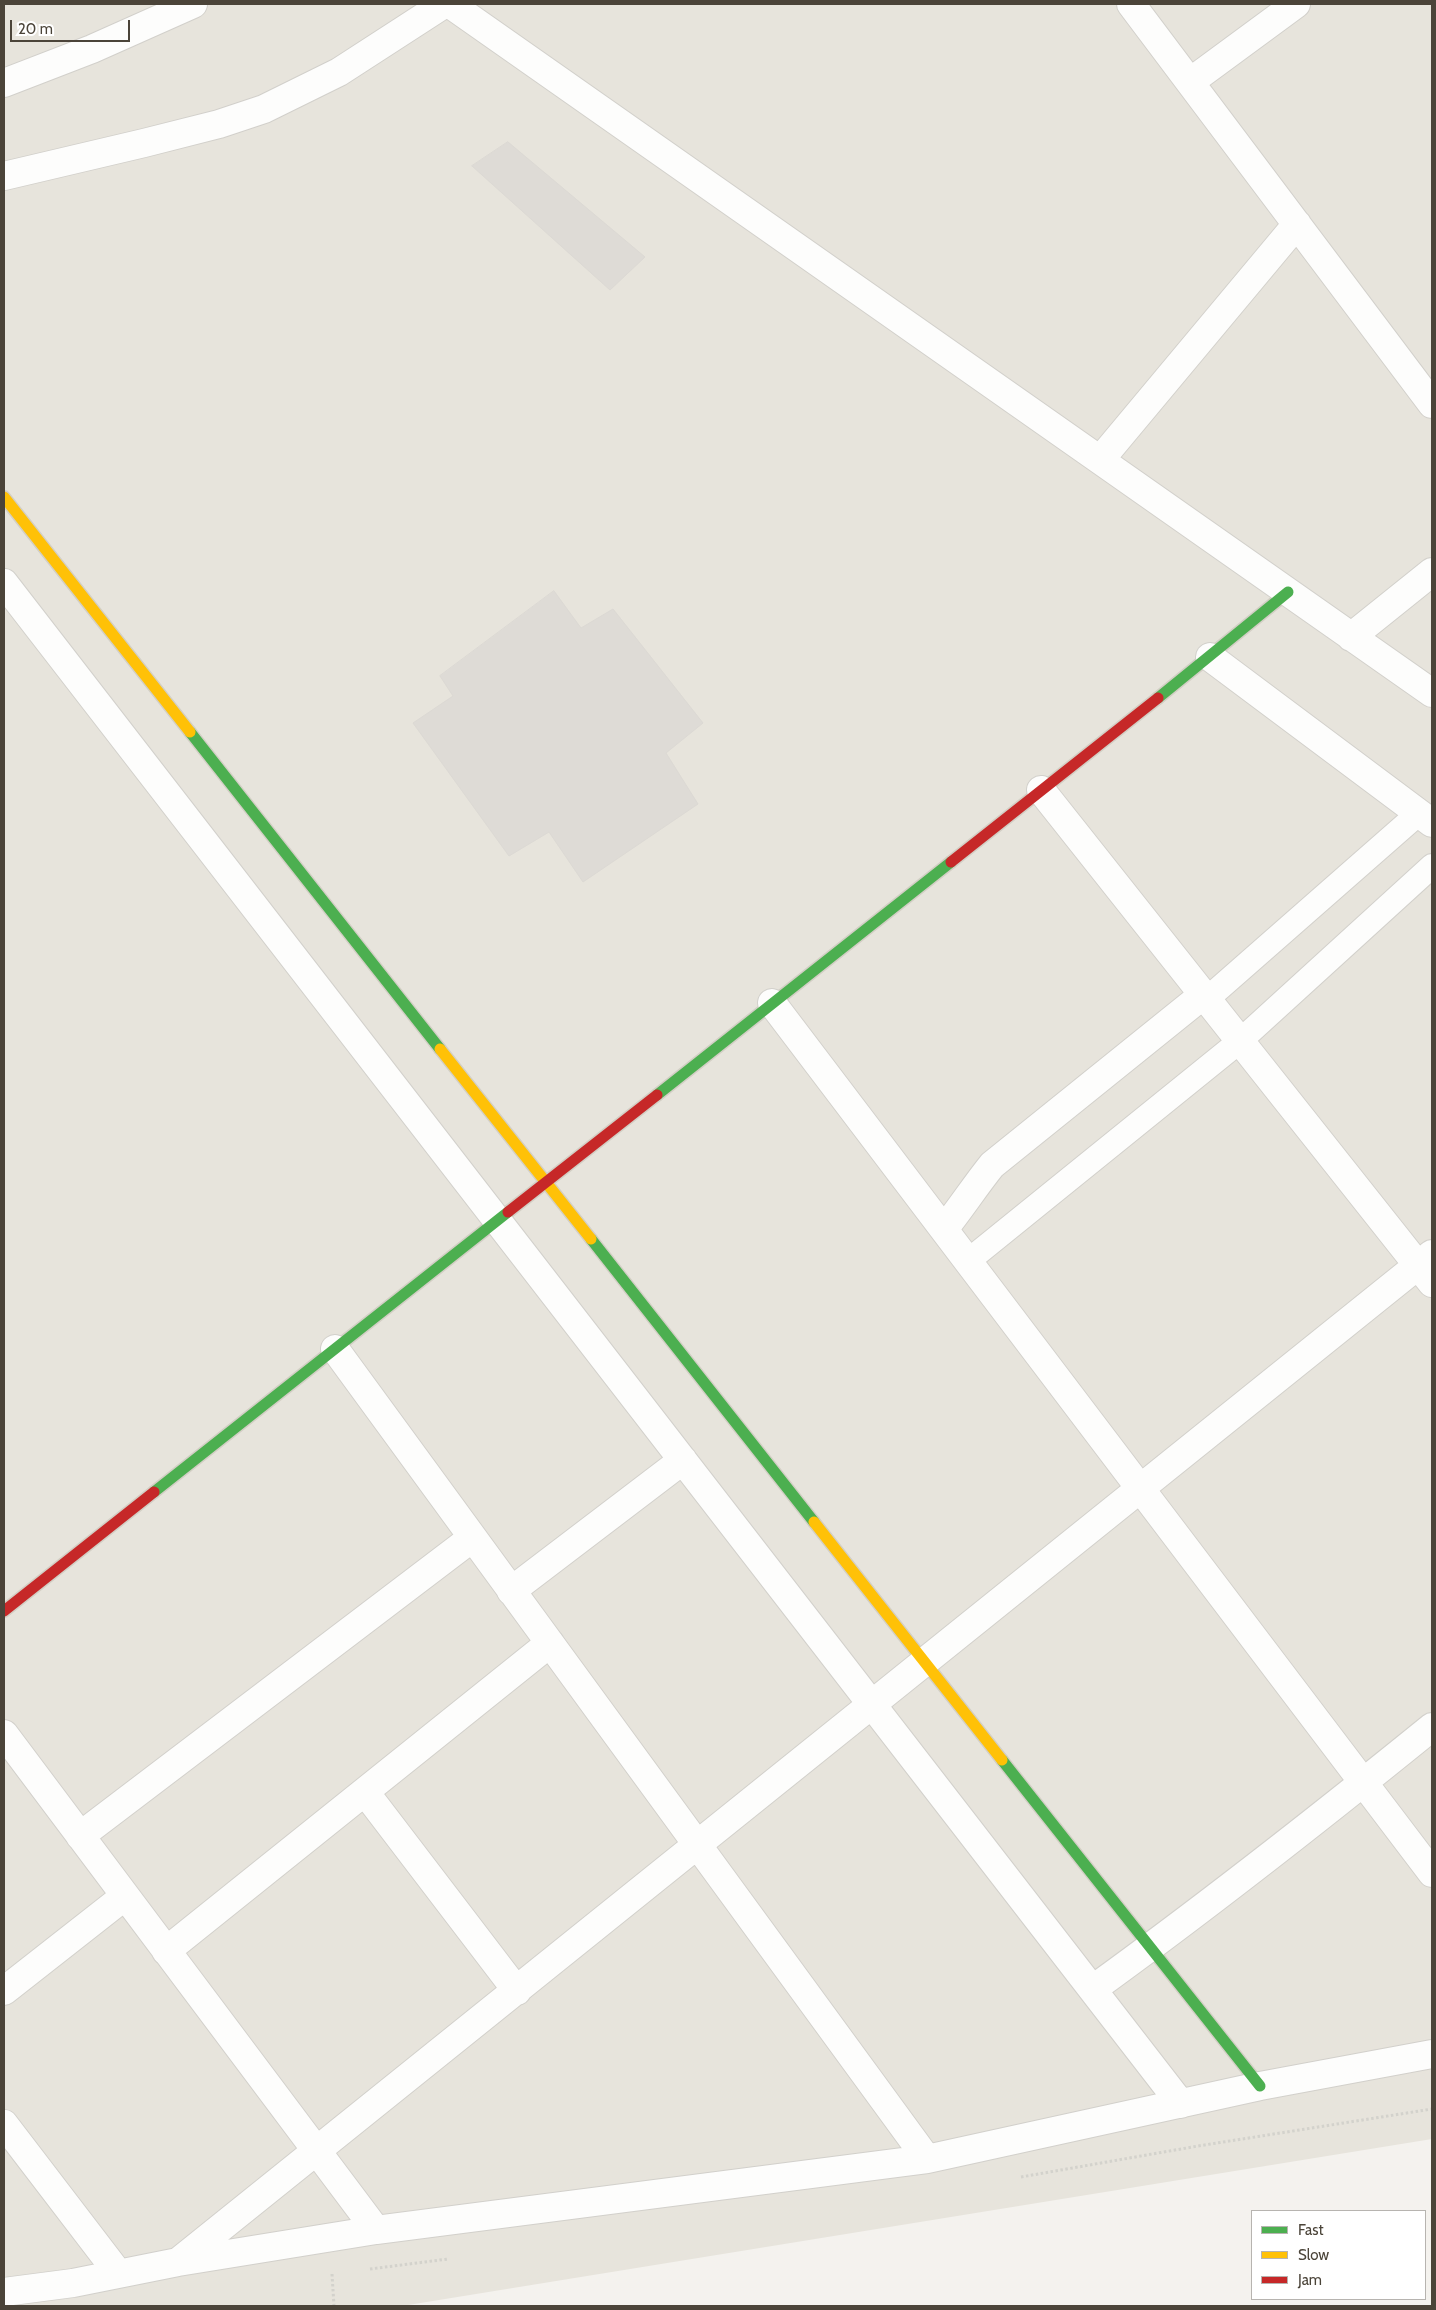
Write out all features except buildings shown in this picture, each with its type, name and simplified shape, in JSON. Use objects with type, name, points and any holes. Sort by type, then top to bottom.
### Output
[{"type":"street","points":[[4,83],[92,50],[193,4]]},
{"type":"street","points":[[4,176],[219,124],[264,109],[339,72],[444,4]]},
{"type":"street","points":[[450,4],[1432,693]]},
{"type":"street","points":[[1131,4],[1432,404]]},
{"type":"street","points":[[1190,82],[1296,4]]},
{"type":"street","points":[[1100,460],[1297,224]]},
{"type":"street","points":[[4,497],[1260,2086]]},
{"type":"street","points":[[1352,637],[1432,572]]},
{"type":"street","points":[[4,583],[1181,2104]]},
{"type":"street","points":[[4,1611],[1210,657],[1288,592]]},
{"type":"street","points":[[1210,657],[1426,818]]},
{"type":"street","points":[[178,2262],[1141,1489],[1428,1268],[1240,1041],[1041,790]]},
{"type":"street","points":[[944,1229],[992,1165],[1205,997]]},
{"type":"street","points":[[772,1003],[1432,1872]]},
{"type":"street","points":[[334,1349],[927,2159]]},
{"type":"street","points":[[511,1591],[683,1460]]},
{"type":"street","points":[[80,1836],[472,1538]]},
{"type":"street","points":[[166,1951],[550,1644]]},
{"type":"street","points":[[1093,1989],[1150,1948],[1364,1783],[1432,1727]]},
{"type":"street","points":[[4,1734],[376,2230]]},
{"type":"street","points":[[365,1792],[517,1990]]},
{"type":"street","points":[[4,1992],[125,1896]]},
{"type":"street","points":[[4,2292],[73,2283],[178,2262],[376,2230],[927,2159],[1260,2086],[1432,2054]]},
{"type":"street","points":[[4,2124],[118,2273]]},
{"type":"lane","points":[[1205,997],[1426,818]]},
{"type":"lane","points":[[968,1261],[1240,1041],[1432,866]]},
{"type":"path","points":[[332,2274],[334,2306]]},
{"type":"shaded area","points":[[4,4],[1432,4],[1432,2139],[402,2306],[4,2306]]},
{"type":"traffic: fast","points":[[1158,698],[1288,592]]},
{"type":"traffic: fast","points":[[190,732],[440,1049]]},
{"type":"traffic: fast","points":[[657,1095],[951,862]]},
{"type":"traffic: fast","points":[[154,1492],[508,1212]]},
{"type":"traffic: fast","points":[[591,1239],[814,1522]]},
{"type":"traffic: fast","points":[[1002,1760],[1260,2086]]},
{"type":"traffic: slow","points":[[4,497],[190,732]]},
{"type":"traffic: slow","points":[[440,1049],[591,1239]]},
{"type":"traffic: slow","points":[[814,1522],[1002,1760]]},
{"type":"traffic: jam","points":[[951,862],[1158,698]]},
{"type":"traffic: jam","points":[[508,1212],[657,1095]]},
{"type":"traffic: jam","points":[[4,1611],[154,1492]]}]
